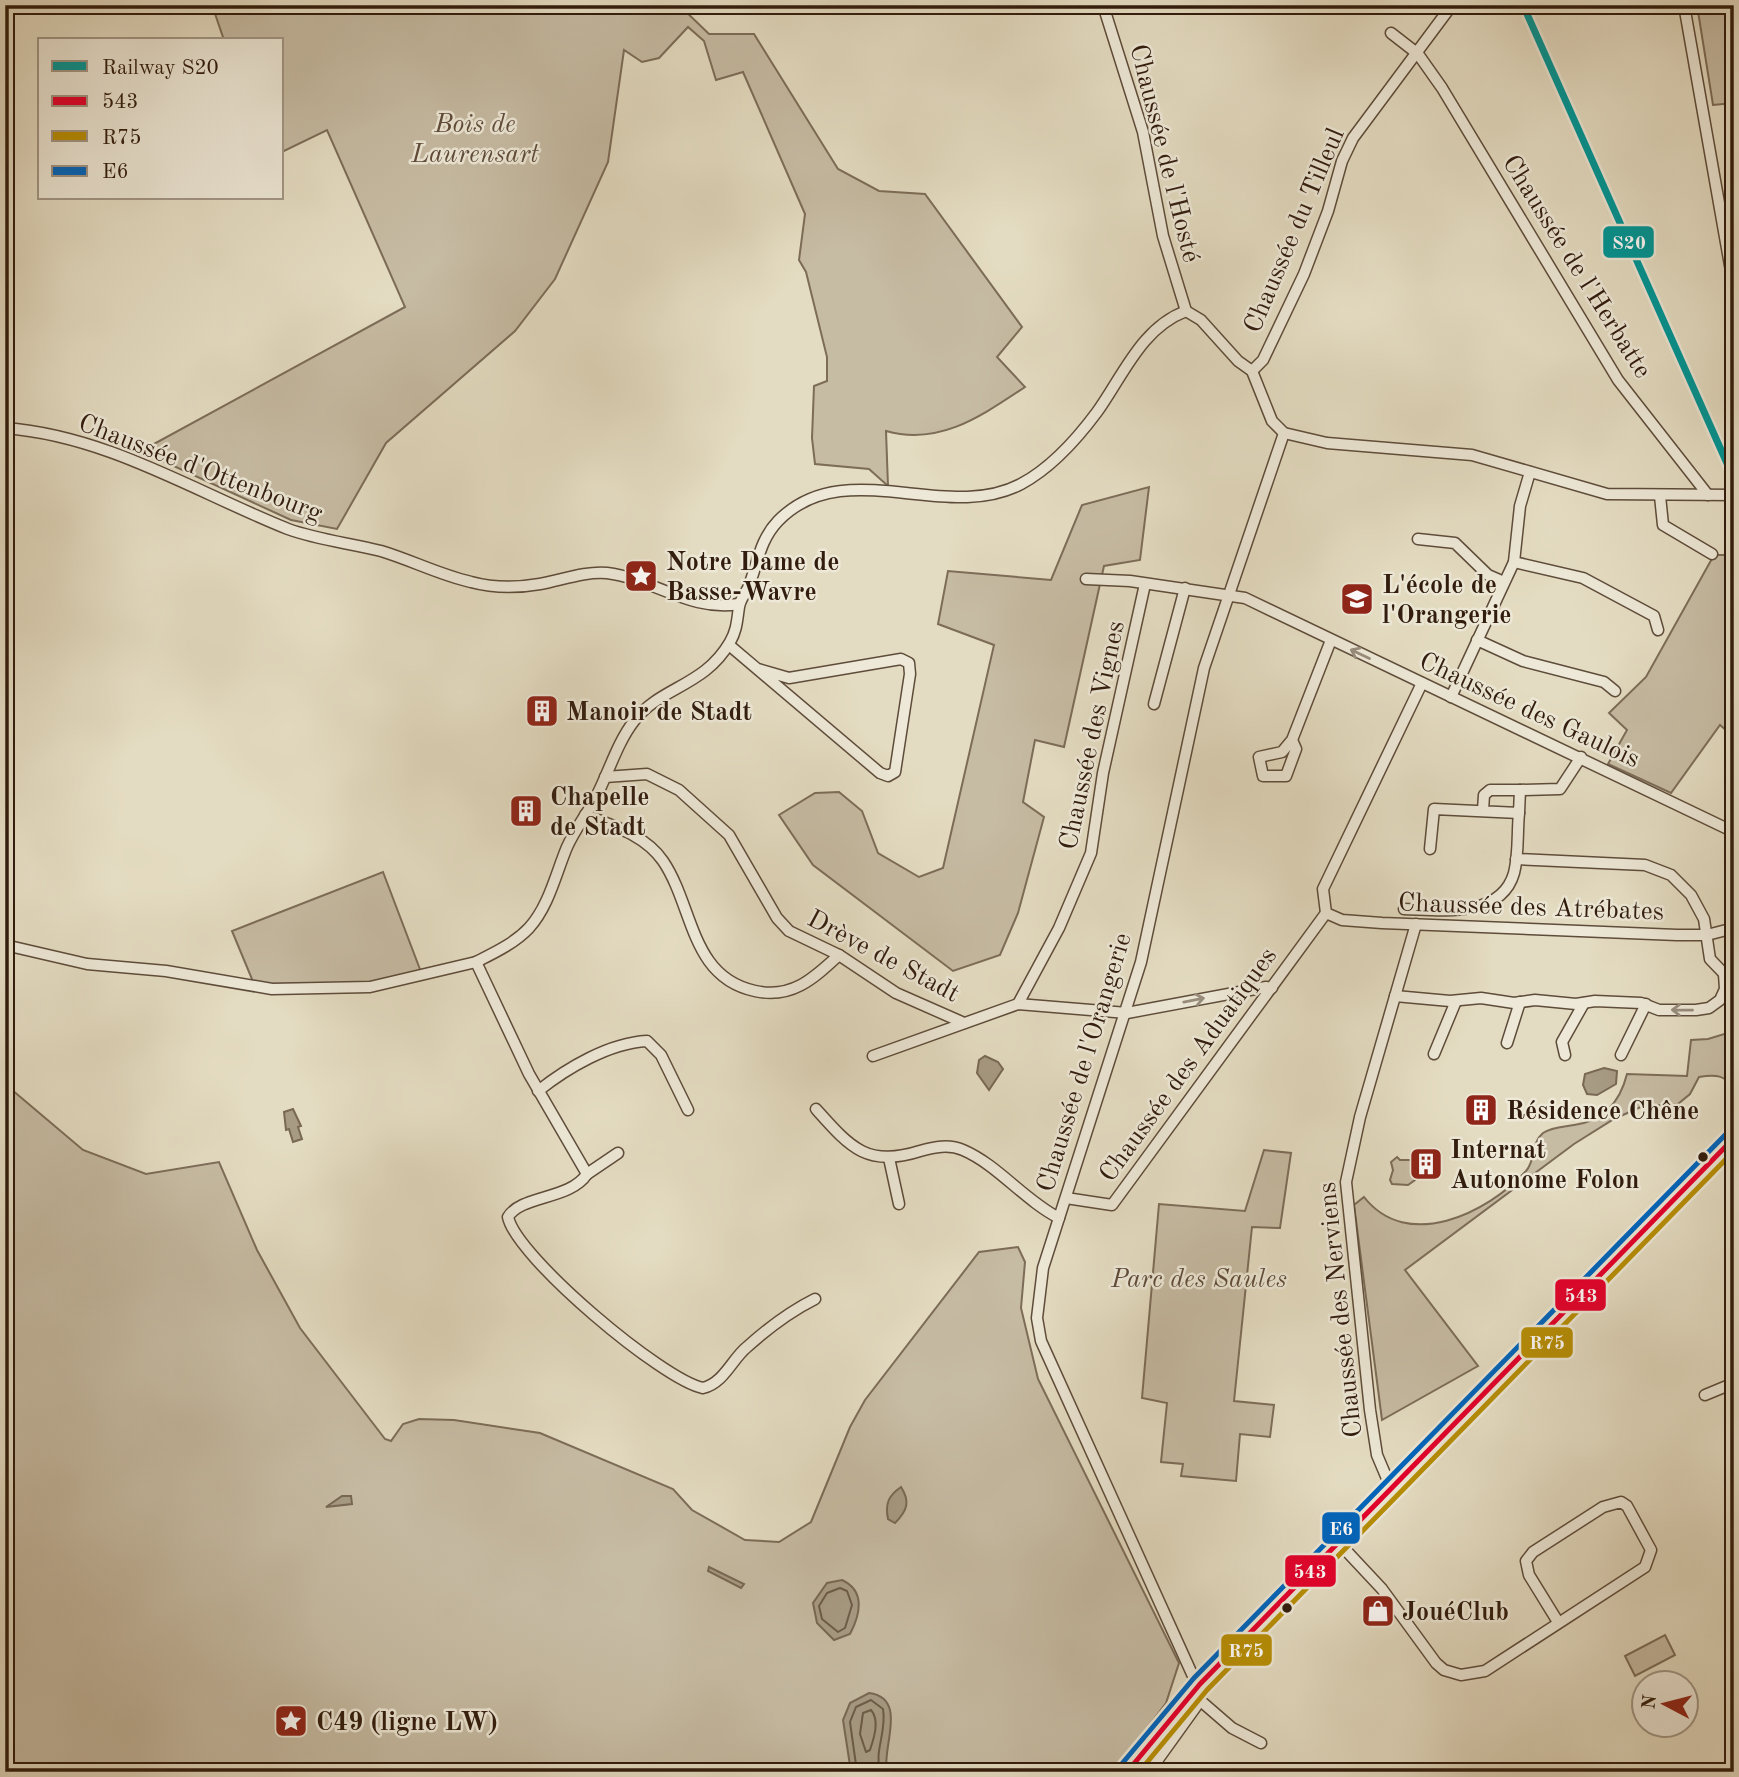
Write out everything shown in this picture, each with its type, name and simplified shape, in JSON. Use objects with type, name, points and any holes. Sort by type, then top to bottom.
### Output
[{"type":"main road","points":[[1127,1772],[1197,1692],[1338,1542],[1734,1138]]},
{"type":"street","name":"Chaussée de l'Hosté","points":[[1103,5],[1143,132],[1163,236],[1186,311]]},
{"type":"street","name":"Chaussée du Tilleul","points":[[1252,371],[1264,360],[1304,275],[1348,149],[1364,122],[1418,54],[1452,5]]},
{"type":"street","points":[[1684,5],[1734,288]]},
{"type":"street","name":"Chaussée de l'Herbatte","points":[[1391,33],[1418,54],[1459,116],[1618,380],[1708,495]]},
{"type":"street","points":[[5,946],[87,964],[166,971],[272,989],[370,987],[476,962],[520,936],[535,920],[568,846],[638,716],[656,700],[698,679],[729,645],[738,624],[739,604],[768,534],[788,512],[807,500],[832,493],[867,490],[980,497],[1001,492],[1029,479],[1074,440],[1144,342],[1168,319],[1186,311],[1201,320],[1238,361],[1252,371],[1272,421],[1284,433],[1327,443],[1472,455],[1607,494],[1734,495]]},
{"type":"street","name":"Chaussée d'Ottenbourg","points":[[5,428],[44,432],[100,448],[200,488],[288,528],[379,551],[475,583],[515,586],[603,573],[627,576],[693,603],[716,606],[739,604]]},
{"type":"street","name":"Chaussée de l'Orangerie","points":[[1261,1743],[1231,1728],[1197,1692],[1192,1674],[1131,1545],[1041,1341],[1037,1318],[1039,1287],[1059,1218],[1127,1013],[1143,950],[1192,717],[1208,656],[1284,433]]},
{"type":"street","points":[[1451,696],[1514,562],[1520,506],[1530,472]]},
{"type":"street","points":[[1660,496],[1663,525],[1712,554]]},
{"type":"street","points":[[1418,539],[1455,543],[1488,575],[1504,582]]},
{"type":"street","points":[[1514,562],[1602,586],[1654,616],[1658,629]]},
{"type":"street","name":"Chaussée des Gaulois","points":[[1086,579],[1185,588],[1245,598],[1734,832]]},
{"type":"street","name":"Chaussée des Vignes","points":[[1018,1004],[1059,928],[1091,853],[1104,773],[1145,584]]},
{"type":"street","points":[[1154,704],[1185,588]]},
{"type":"street","points":[[1292,740],[1331,640]]},
{"type":"street","points":[[1477,640],[1523,661],[1604,682],[1615,691]]},
{"type":"street","points":[[729,645],[880,773],[888,776],[895,772],[910,674],[910,666],[904,659],[789,678],[758,669]]},
{"type":"street","points":[[1326,914],[1323,889],[1422,684]]},
{"type":"street","points":[[1483,810],[1484,795],[1490,790],[1560,789],[1581,757]]},
{"type":"street","name":"Drève de Stadt","points":[[605,777],[647,774],[679,790],[729,835],[785,928],[839,955],[896,993],[964,1023]]},
{"type":"street","points":[[1404,909],[1448,910],[1479,907],[1501,893],[1513,874],[1516,859],[1520,790]]},
{"type":"street","points":[[1430,849],[1434,809],[1519,813]]},
{"type":"street","points":[[585,816],[627,831],[658,855],[666,867],[708,962],[729,982],[764,993],[789,992],[810,982],[839,955]]},
{"type":"street","points":[[1516,859],[1645,865],[1659,869],[1682,882],[1704,919],[1710,959],[1734,984]]},
{"type":"street","name":"Chaussée des Nerviens","points":[[1391,1488],[1377,1455],[1370,1410],[1346,1182],[1357,1127],[1395,996],[1429,910]]},
{"type":"street","points":[[1448,910],[1448,925]]},
{"type":"street","name":"Chaussée des Atrébates","points":[[1326,914],[1342,920],[1707,935],[1734,928]]},
{"type":"street","name":"Chaussée des Aduatiques","points":[[1066,1198],[1112,1205],[1326,914]]},
{"type":"street","points":[[476,962],[538,1091],[587,1174]]},
{"type":"street","points":[[1395,996],[1456,1001],[1481,998],[1520,1002],[1539,1000],[1646,1004],[1661,1010],[1709,1008],[1723,995],[1724,974]]},
{"type":"street","points":[[873,1056],[1018,1004],[1127,1013],[1272,988]]},
{"type":"street","points":[[1434,1055],[1456,1001]]},
{"type":"street","points":[[1507,1043],[1520,1002]]},
{"type":"street","points":[[1565,1055],[1562,1042],[1584,1003]]},
{"type":"street","points":[[1621,1055],[1646,1004]]},
{"type":"street","points":[[538,1091],[564,1072],[598,1055],[647,1041],[661,1055],[688,1110]]},
{"type":"street","points":[[816,1109],[853,1147],[871,1156],[889,1158],[940,1147],[957,1148],[971,1155],[1059,1218]]},
{"type":"street","points":[[618,1153],[587,1174],[578,1186],[508,1214],[509,1222],[529,1250],[587,1311],[696,1387],[712,1385],[748,1346],[815,1299]]},
{"type":"street","points":[[889,1158],[899,1203]]},
{"type":"street","points":[[1705,1395],[1734,1383]]},
{"type":"street","points":[[1338,1542],[1382,1589],[1436,1663],[1449,1673],[1465,1675],[1485,1671],[1559,1622],[1649,1562],[1648,1544],[1627,1506],[1621,1502],[1603,1507],[1533,1552],[1526,1561],[1529,1575],[1559,1622]]},
{"type":"street","points":[[1149,1772],[1197,1692]]},
{"type":"street","points":[[1608,1772],[1618,1772]]},
{"type":"green space","name":"Bois de Laurensart","points":[[212,5],[679,5],[709,34],[754,34],[838,169],[879,191],[925,194],[1022,327],[997,357],[1025,387],[976,418],[942,431],[906,435],[886,431],[888,486],[869,469],[815,464],[812,438],[814,386],[827,381],[827,357],[806,272],[799,260],[805,214],[743,72],[716,80],[704,41],[688,27],[659,58],[642,62],[624,50],[608,162],[555,279],[515,331],[386,443],[337,529],[291,520],[141,451],[405,307],[327,130],[284,151],[284,38],[223,38]]},
{"type":"green space","points":[[1697,5],[1725,5],[1734,17],[1734,103],[1713,105]]},
{"type":"green space","points":[[1149,487],[1140,560],[1104,566],[1064,747],[1035,740],[1023,802],[1044,817],[1018,913],[1000,955],[953,971],[813,865],[779,815],[815,793],[839,792],[862,811],[878,853],[919,877],[943,868],[994,645],[938,624],[948,571],[1051,580],[1082,505]]},
{"type":"green space","points":[[1714,555],[1734,555],[1734,737],[1720,725],[1671,793],[1608,764],[1627,730],[1609,713],[1646,677]]},
{"type":"green space","points":[[383,872],[421,972],[372,983],[254,984],[232,931]]},
{"type":"green space","points":[[1734,1031],[1734,1089],[1720,1077],[1699,1077],[1690,1094],[1678,1104],[1643,1106],[1614,1119],[1574,1144],[1405,1270],[1478,1366],[1382,1420],[1354,1205],[1364,1197],[1382,1213],[1402,1222],[1424,1224],[1446,1221],[1469,1213],[1510,1187],[1526,1171],[1543,1133],[1554,1128],[1584,1123],[1609,1108],[1620,1093],[1627,1074],[1687,1076],[1691,1040],[1708,1039]]},
{"type":"green space","points":[[5,1084],[83,1150],[146,1174],[219,1162],[257,1250],[300,1328],[385,1439],[391,1441],[403,1424],[419,1419],[454,1420],[540,1433],[673,1489],[692,1510],[745,1540],[779,1542],[811,1522],[850,1427],[865,1400],[979,1252],[1018,1247],[1025,1262],[1021,1308],[1038,1379],[1179,1663],[1166,1703],[1114,1772],[5,1772]]},
{"type":"green space","name":"Parc des Saules","points":[[1264,1150],[1291,1153],[1280,1228],[1252,1227],[1234,1401],[1274,1405],[1270,1437],[1240,1434],[1236,1481],[1181,1476],[1183,1464],[1161,1462],[1167,1403],[1142,1398],[1159,1204],[1245,1211]]},
{"type":"green space","points":[[1397,1157],[1400,1160],[1410,1160],[1417,1168],[1413,1172],[1415,1180],[1408,1185],[1392,1184],[1390,1180],[1393,1170],[1391,1162]]},
{"type":"green space","points":[[1665,1635],[1675,1655],[1650,1668],[1631,1668],[1625,1656]]},
{"type":"water","points":[[985,1056],[998,1062],[1003,1069],[989,1090],[977,1073],[979,1060]]},
{"type":"water","points":[[1604,1068],[1617,1071],[1616,1084],[1597,1095],[1587,1094],[1583,1085],[1585,1074]]},
{"type":"water","points":[[293,1109],[301,1126],[298,1127],[302,1139],[293,1142],[289,1129],[286,1130],[284,1112]]},
{"type":"water","points":[[901,1487],[906,1497],[906,1505],[903,1514],[895,1523],[888,1519],[887,1505],[890,1497]]},
{"type":"water","points":[[342,1496],[351,1496],[352,1504],[326,1507]]},
{"type":"water","points":[[709,1567],[744,1584],[741,1588],[708,1571]]},
{"type":"water","points":[[842,1580],[855,1590],[859,1604],[850,1634],[834,1640],[817,1623],[813,1603],[827,1583]]},
{"type":"water","points":[[869,1693],[881,1697],[888,1704],[891,1714],[887,1772],[851,1772],[843,1720],[850,1703]]},
{"type":"rail line","name":"S20","points":[[1523,5],[1734,479]]},
{"type":"transit line","name":"E6","points":[[1120,1766],[1194,1678],[1728,1132]]},
{"type":"transit line","name":"543","points":[[1127,1772],[1200,1684],[1734,1138]]},
{"type":"transit line","name":"R75","points":[[1139,1772],[1207,1690],[1734,1151]]},
{"type":"place","name":"Notre Dame de Basse-Wavre","points":[[641,576]]},
{"type":"place","name":"L'école de l'Orangerie","points":[[1357,599]]},
{"type":"place","name":"Manoir de Stadt","points":[[542,711]]},
{"type":"place","name":"Chapelle de Stadt","points":[[526,811]]},
{"type":"place","name":"Résidence Chêne","points":[[1481,1110]]},
{"type":"place","name":"Internat Autonome Folon","points":[[1426,1164]]},
{"type":"place","name":"JouéClub","points":[[1378,1611]]},
{"type":"place","name":"C49 (ligne LW)","points":[[291,1721]]}]
